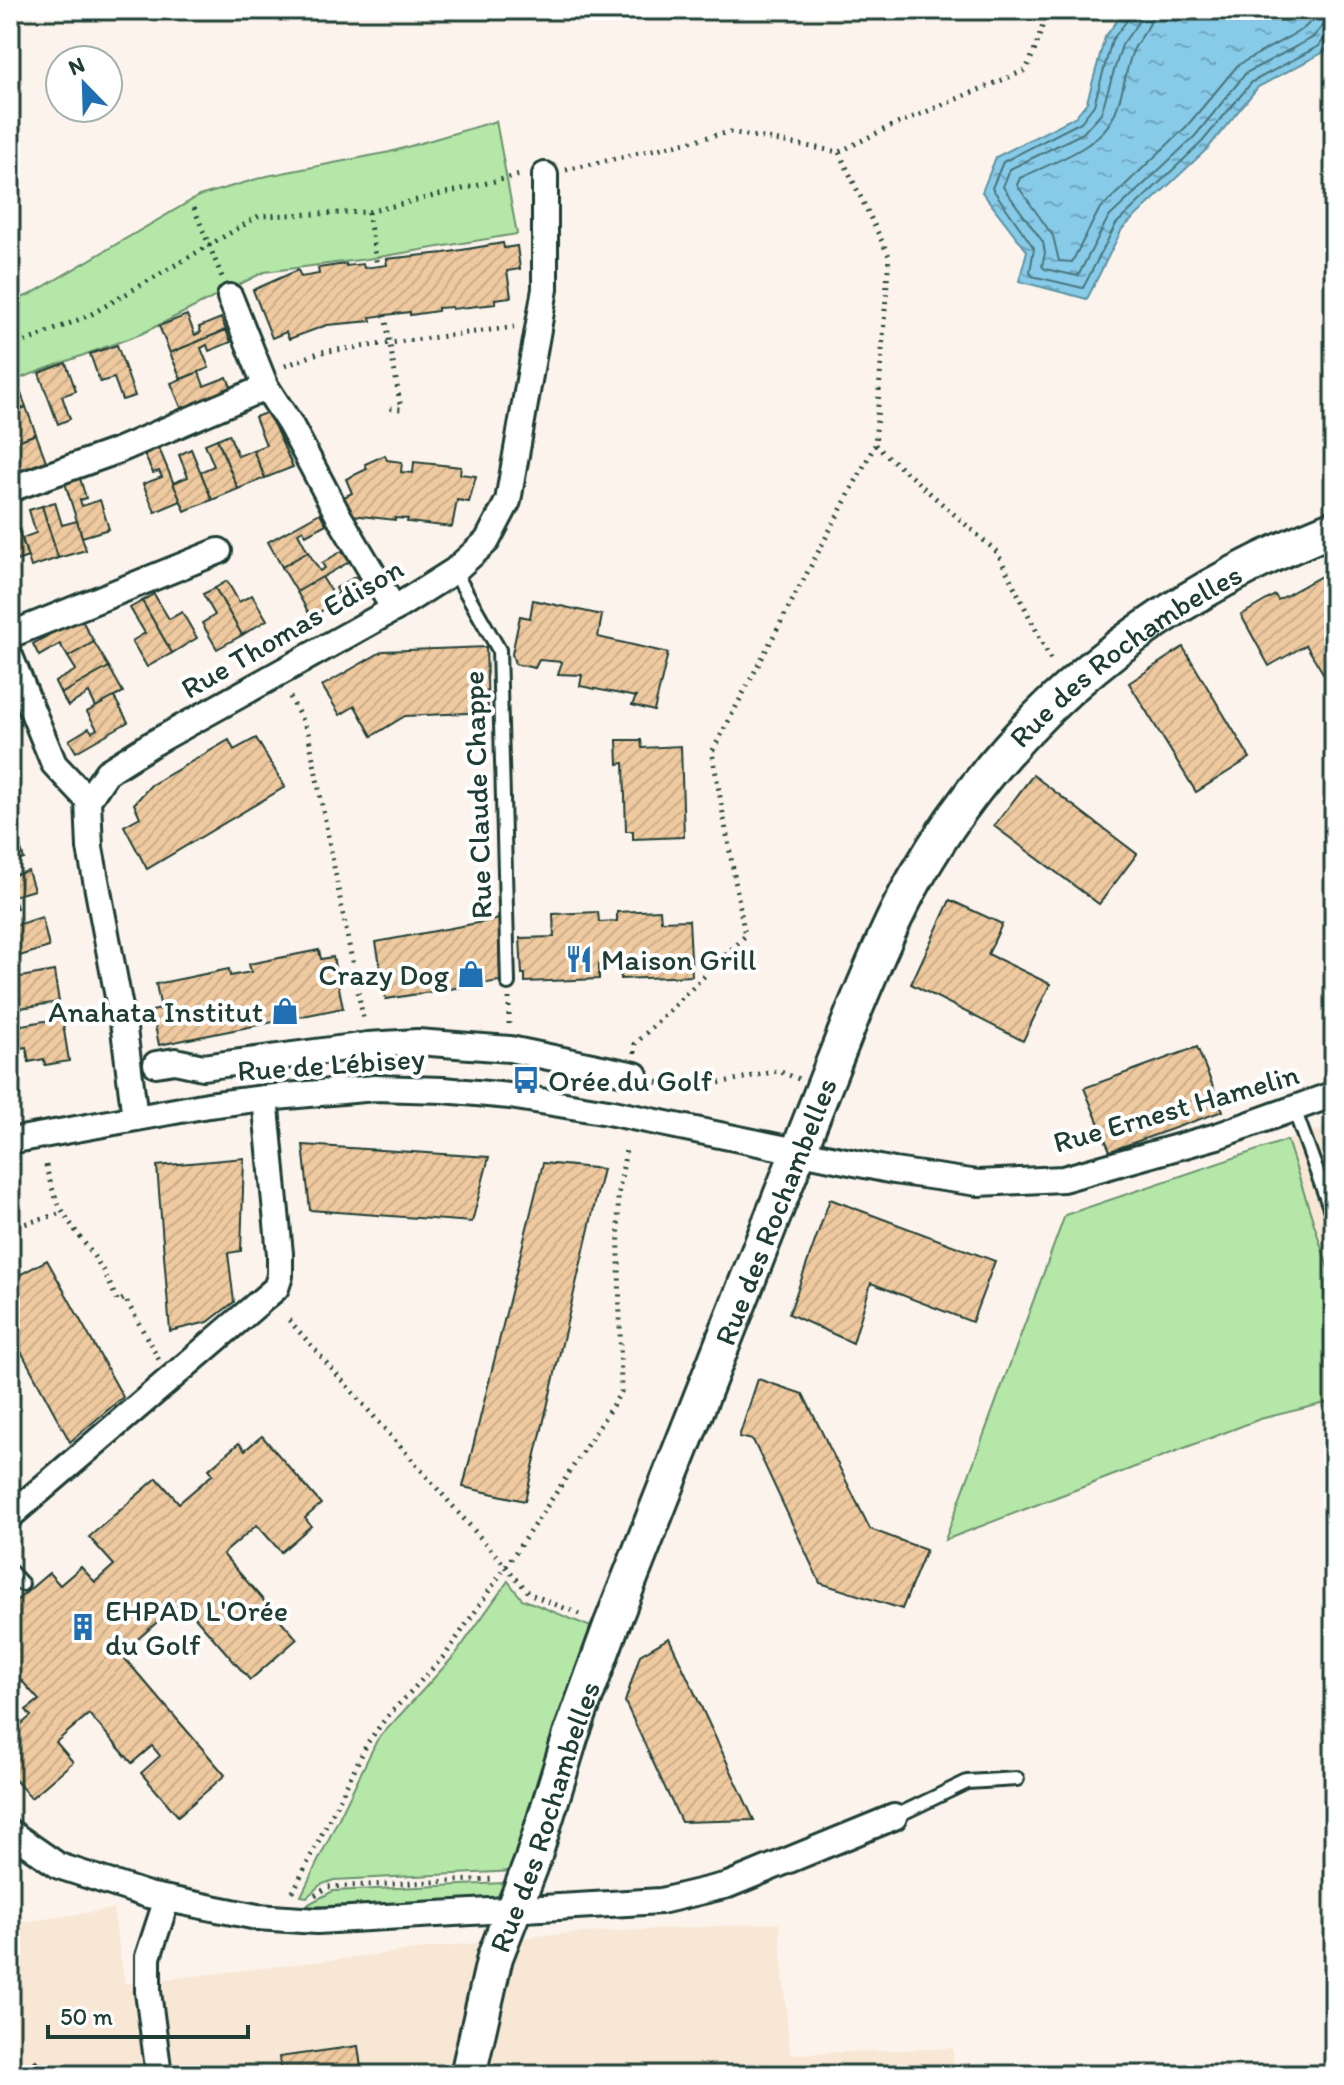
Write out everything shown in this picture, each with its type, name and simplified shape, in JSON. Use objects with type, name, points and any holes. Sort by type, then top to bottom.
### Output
[{"type":"main road","name":"Rue des Rochambelles","points":[[468,2075],[495,1957],[539,1841],[571,1735],[611,1626],[871,969],[914,880],[961,806],[1017,737],[1079,678],[1170,609],[1251,564],[1334,528]]},
{"type":"street","name":"Rue Thomas Edison","points":[[88,800],[107,772],[394,609],[454,571],[487,541],[508,501],[545,289],[545,175]]},
{"type":"street","points":[[230,297],[264,381],[394,609]]},
{"type":"street","points":[[10,489],[117,451],[264,381]]},
{"type":"street","points":[[10,635],[219,551]]},
{"type":"street","points":[[10,656],[54,764],[88,800],[90,848],[124,1029],[135,1118]]},
{"type":"street","points":[[156,1064],[175,1061],[203,1067],[353,1047],[417,1042],[510,1049],[635,1075]]},
{"type":"street","name":"Rue de Lébisey","points":[[10,1141],[265,1098],[375,1088],[497,1095],[608,1112],[798,1151]]},
{"type":"street","name":"Rue Ernest Hamelin","points":[[798,1151],[936,1179],[978,1183],[1063,1179],[1217,1136],[1334,1094]]},
{"type":"street","points":[[10,1516],[276,1288],[280,1276],[280,1254],[265,1098]]},
{"type":"street","points":[[10,1832],[59,1866],[167,1899],[289,1921],[364,1920],[661,1901],[728,1885],[894,1817]]},
{"type":"street","points":[[159,2075],[148,1992],[148,1957],[167,1899]]},
{"type":"lane","name":"Rue Claude Chappe","points":[[454,571],[499,650],[508,983]]},
{"type":"lane","points":[[1294,1109],[1334,1219]]},
{"type":"lane","points":[[10,1571],[22,1584]]},
{"type":"lane","points":[[894,1817],[967,1782],[1017,1779]]},
{"type":"path","points":[[10,348],[90,315],[259,216],[368,212],[519,175],[545,175],[730,132],[839,152],[885,129],[1026,70],[1047,10]]},
{"type":"path","points":[[810,1083],[778,1071],[684,1090],[635,1075],[635,1044],[745,936],[712,752],[875,445],[889,256],[839,152]]},
{"type":"path","points":[[194,208],[230,297]]},
{"type":"path","points":[[368,212],[377,266]]},
{"type":"path","points":[[385,315],[401,409],[386,408]]},
{"type":"path","points":[[264,381],[321,352],[515,327]]},
{"type":"path","points":[[875,445],[997,552],[1058,673]]},
{"type":"path","points":[[290,697],[308,732],[363,1016]]},
{"type":"path","points":[[508,983],[510,1049]]},
{"type":"path","points":[[293,1892],[368,1742],[386,1718],[446,1654],[621,1392],[618,1195],[626,1150]]},
{"type":"path","points":[[46,1165],[51,1189],[62,1213],[102,1269],[118,1302],[125,1298],[134,1310],[163,1369]]},
{"type":"path","points":[[10,1228],[62,1213]]},
{"type":"path","points":[[289,1320],[530,1594],[589,1617]]},
{"type":"path","points":[[311,1898],[328,1887],[500,1879]]},
{"type":"shaded area","points":[[1334,1125],[1334,1286],[1287,1140]]},
{"type":"shaded area","points":[[113,1909],[125,1984],[543,1935],[779,1923],[790,2054],[953,2048],[954,2075],[10,2075],[10,1924]]},
{"type":"green space","points":[[496,121],[517,234],[367,259],[264,272],[141,334],[10,382],[10,303],[31,294],[199,196],[267,176],[390,152]]},
{"type":"green space","points":[[1287,1140],[1334,1286],[1334,1401],[1260,1419],[945,1540],[1065,1215]]},
{"type":"green space","points":[[508,1581],[522,1599],[596,1629],[516,1871],[334,1880],[320,1885],[307,1897],[301,1896],[377,1740],[455,1655]]},
{"type":"green space","points":[[513,1885],[505,1894],[491,1899],[303,1907],[333,1891]]},
{"type":"water","points":[[1125,10],[1334,10],[1334,35],[1326,51],[1258,87],[1208,148],[1122,229],[1087,299],[1019,281],[1027,251],[982,192],[996,157],[1075,117],[1087,102],[1105,37]]},
{"type":"building","points":[[503,243],[504,248],[517,246],[520,269],[507,271],[511,297],[495,299],[495,304],[370,317],[371,321],[327,325],[289,339],[286,332],[272,338],[253,290],[298,270],[301,277],[319,274],[318,268],[346,264],[363,264],[364,268],[387,265],[386,259]]},
{"type":"building","points":[[187,315],[195,335],[201,332],[199,327],[221,318],[226,330],[170,353],[159,326]]},
{"type":"building","points":[[226,330],[231,342],[209,351],[207,345],[201,348],[209,368],[181,379],[170,353]]},
{"type":"building","points":[[117,345],[135,396],[122,400],[114,378],[100,382],[90,354]]},
{"type":"building","points":[[66,363],[76,391],[62,396],[70,419],[58,424],[39,373]]},
{"type":"building","points":[[199,372],[204,386],[227,377],[232,389],[182,410],[171,383]]},
{"type":"building","points":[[16,380],[26,407],[10,413],[10,383]]},
{"type":"building","points":[[26,407],[36,434],[10,444],[10,413]]},
{"type":"building","points":[[268,412],[293,467],[265,478],[253,450],[266,445],[255,417]]},
{"type":"building","points":[[36,434],[46,461],[10,474],[10,444]]},
{"type":"building","points":[[229,434],[238,456],[253,450],[265,478],[238,489],[217,439]]},
{"type":"building","points":[[217,439],[238,489],[212,500],[200,472],[214,466],[205,444]]},
{"type":"building","points":[[158,446],[181,501],[155,512],[143,484],[162,477],[159,471],[153,473],[143,452]]},
{"type":"building","points":[[191,449],[212,500],[185,511],[173,483],[188,477],[179,455]]},
{"type":"building","points":[[385,455],[387,460],[402,462],[401,472],[413,473],[414,462],[461,467],[460,474],[476,476],[469,502],[457,500],[452,527],[407,522],[408,519],[352,515],[344,497],[352,493],[346,479],[367,469],[365,464]]},
{"type":"building","points":[[79,475],[86,498],[80,500],[82,506],[100,500],[109,529],[82,537],[64,480]]},
{"type":"building","points":[[55,502],[62,525],[77,521],[86,550],[58,558],[42,506]]},
{"type":"building","points":[[10,506],[28,557],[10,563]]},
{"type":"building","points":[[42,506],[58,558],[31,567],[22,538],[36,533],[29,510]]},
{"type":"building","points":[[320,513],[326,524],[306,535],[303,530],[298,533],[308,552],[282,567],[268,542]]},
{"type":"building","points":[[342,551],[349,562],[297,592],[282,567],[308,552],[320,571],[325,568],[322,563]]},
{"type":"building","points":[[1334,569],[1334,691],[1306,645],[1269,666],[1241,615],[1275,595],[1278,600]]},
{"type":"building","points":[[356,576],[363,587],[311,617],[297,592],[322,577],[334,596],[339,593],[336,588]]},
{"type":"building","points":[[227,581],[239,602],[252,595],[267,620],[242,635],[215,588]]},
{"type":"building","points":[[215,588],[242,635],[217,649],[202,623],[215,615],[203,594]]},
{"type":"building","points":[[154,594],[169,619],[182,612],[197,638],[172,653],[142,601]]},
{"type":"building","points":[[533,600],[602,615],[598,637],[668,653],[654,711],[632,705],[636,697],[580,686],[582,675],[558,674],[562,662],[539,660],[535,668],[515,664],[512,654],[520,616],[530,618]]},
{"type":"building","points":[[142,601],[172,653],[147,667],[132,641],[145,633],[130,608]]},
{"type":"building","points":[[80,617],[94,642],[68,657],[60,644],[39,656],[33,644]]},
{"type":"building","points":[[94,642],[109,667],[61,694],[55,682],[76,670],[68,657]]},
{"type":"building","points":[[486,647],[488,712],[405,716],[372,736],[355,706],[340,715],[322,686],[383,651]]},
{"type":"building","points":[[1183,647],[1250,758],[1196,792],[1129,683]]},
{"type":"building","points":[[109,667],[123,692],[96,707],[89,693],[68,706],[61,694]]},
{"type":"building","points":[[114,697],[128,722],[76,752],[69,740],[89,728],[92,732],[97,729],[87,712]]},
{"type":"building","points":[[256,738],[285,787],[147,869],[124,826],[140,817],[134,804],[151,785],[229,740],[234,750]]},
{"type":"building","points":[[617,740],[641,740],[642,748],[681,746],[684,837],[633,839],[633,831],[626,831],[624,763],[618,764]]},
{"type":"building","points":[[1033,775],[1137,854],[1099,904],[994,826]]},
{"type":"building","points":[[13,826],[24,859],[10,863],[10,827]]},
{"type":"building","points":[[28,871],[34,890],[13,896],[17,908],[10,910],[10,876]]},
{"type":"building","points":[[950,900],[1002,924],[988,954],[1050,984],[1023,1041],[911,984]]},
{"type":"building","points":[[660,910],[661,921],[689,920],[692,976],[621,979],[620,964],[599,965],[599,979],[525,982],[520,938],[554,937],[553,914],[598,912],[599,922],[617,921],[617,912]]},
{"type":"building","points":[[42,917],[49,947],[13,958],[10,927]]},
{"type":"building","points":[[499,919],[500,981],[386,999],[376,942]]},
{"type":"building","points":[[319,950],[321,959],[333,957],[343,1008],[159,1045],[152,1011],[161,1009],[156,984],[229,969],[230,976],[251,972],[249,964]]},
{"type":"building","points":[[54,971],[59,1002],[20,1008],[15,978]]},
{"type":"building","points":[[62,1018],[69,1061],[45,1065],[44,1059],[29,1062],[26,1047],[10,1050],[10,1027]]},
{"type":"building","points":[[1197,1047],[1223,1111],[1110,1151],[1084,1088]]},
{"type":"building","points":[[303,1145],[489,1157],[472,1222],[310,1210]]},
{"type":"building","points":[[244,1158],[241,1251],[228,1253],[234,1302],[208,1322],[170,1331],[157,1166]]},
{"type":"building","points":[[543,1163],[603,1169],[525,1501],[463,1487]]},
{"type":"building","points":[[830,1199],[995,1261],[972,1322],[871,1283],[853,1343],[789,1314]]},
{"type":"building","points":[[47,1260],[123,1397],[70,1442],[10,1331],[10,1280]]},
{"type":"building","points":[[758,1379],[803,1394],[870,1529],[926,1550],[902,1609],[820,1583],[753,1440],[739,1437]]},
{"type":"building","name":"EHPAD L'Orée du Golf","points":[[262,1436],[321,1504],[305,1518],[311,1526],[281,1552],[257,1525],[223,1554],[297,1639],[250,1680],[181,1601],[121,1654],[225,1775],[178,1816],[141,1773],[160,1756],[152,1746],[132,1763],[89,1714],[56,1742],[73,1762],[31,1798],[10,1774],[10,1734],[31,1716],[26,1710],[39,1700],[22,1681],[10,1691],[10,1632],[15,1628],[10,1621],[10,1606],[49,1573],[60,1585],[81,1567],[95,1582],[114,1565],[89,1537],[157,1478],[179,1503],[213,1474],[209,1469],[239,1443],[245,1450]]},
{"type":"building","points":[[669,1638],[754,1820],[681,1822],[625,1702],[640,1655]]},
{"type":"building","points":[[358,2046],[362,2075],[282,2075],[279,2057]]},
{"type":"building","points":[[36,2060],[48,2075],[17,2075]]},
{"type":"building","points":[[768,2072],[792,2072],[792,2075],[768,2075]]},
{"type":"place","name":"Maison Grill","points":[[579,959]]},
{"type":"place","name":"Crazy Dog","points":[[471,974]]},
{"type":"place","name":"Anahata Institut","points":[[285,1011]]},
{"type":"place","name":"Orée du Golf","points":[[526,1080]]},
{"type":"place","name":"EHPAD L'Orée du Golf","points":[[83,1627]]}]
